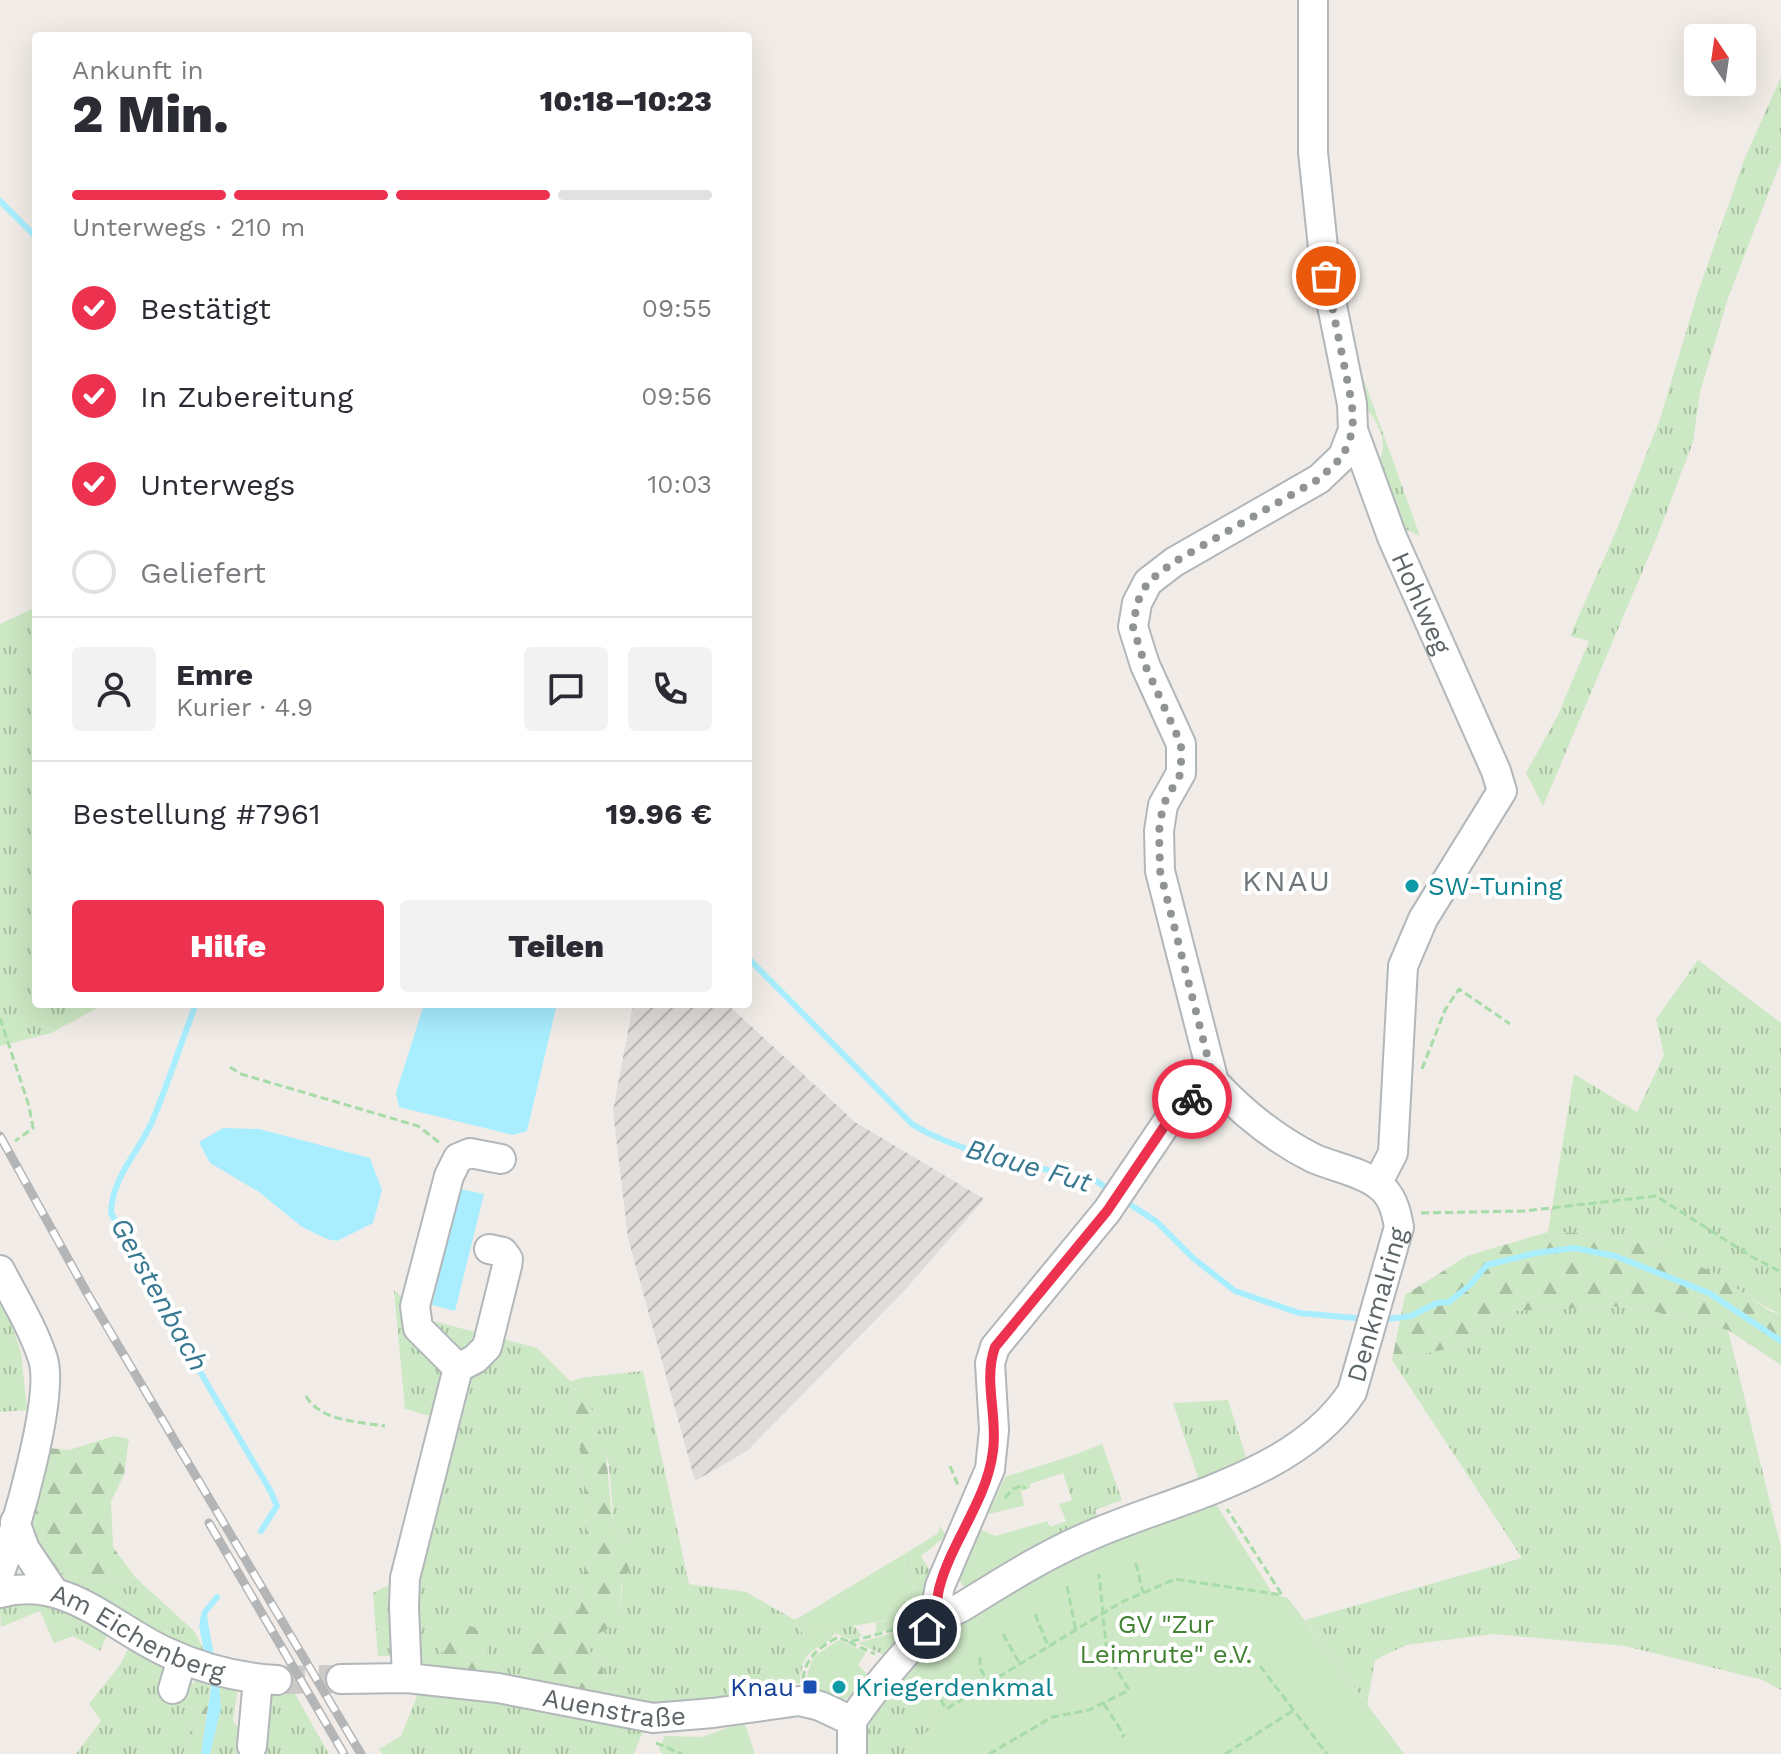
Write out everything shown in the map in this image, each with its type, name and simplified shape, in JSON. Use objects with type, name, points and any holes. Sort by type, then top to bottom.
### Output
[{"type":"street","name":"Hohlweg","points":[[1313,0],[1313,152],[1326,276],[1352,404],[1353,430],[1392,537],[1496,771],[1502,791],[1423,919],[1403,966],[1393,1153],[1377,1184]]},
{"type":"street","points":[[1353,430],[1343,456],[1319,479],[1174,562],[1148,582],[1137,603],[1133,627],[1145,665],[1181,744],[1181,773],[1163,805],[1159,831],[1160,871],[1214,1082],[1237,1107],[1277,1138],[1315,1159],[1377,1184]]},
{"type":"street","points":[[930,1625],[940,1586],[990,1469],[994,1430],[990,1363],[995,1347],[1107,1211],[1174,1112],[1214,1082]]},
{"type":"street","points":[[458,1368],[418,1328],[415,1306],[449,1176],[458,1158],[470,1153],[501,1159]]},
{"type":"street","name":"Denkmalring","points":[[852,1721],[892,1667],[930,1625],[1073,1543],[1214,1489],[1276,1460],[1340,1410],[1352,1392],[1399,1227],[1394,1203],[1377,1184]]},
{"type":"street","points":[[407,1678],[405,1578],[458,1368],[475,1359],[487,1347],[495,1322],[508,1259],[503,1252],[489,1249]]},
{"type":"street","points":[[0,1270],[44,1361],[45,1388],[42,1414],[0,1573]]},
{"type":"street","points":[[15,1522],[25,1549],[53,1591]]},
{"type":"street","name":"Am Eichenberg","points":[[0,1593],[20,1588],[53,1591],[78,1601],[122,1628],[190,1662],[255,1678],[252,1746]]},
{"type":"street","points":[[173,1689],[190,1662]]},
{"type":"street","name":"Auenstraße","points":[[341,1679],[407,1678],[536,1693],[653,1718],[700,1715],[799,1701],[820,1706],[852,1721]]},
{"type":"street","points":[[852,1721],[852,1754]]},
{"type":"path","points":[[1421,1071],[1445,1010],[1459,989],[1510,1024]]},
{"type":"path","points":[[0,1018],[29,1106],[33,1128],[15,1141]]},
{"type":"path","points":[[230,1067],[256,1079],[418,1126],[458,1158]]},
{"type":"path","points":[[1397,1216],[1440,1211],[1524,1211],[1656,1196],[1781,1272]]},
{"type":"path","points":[[306,1396],[317,1409],[335,1417],[385,1426]]},
{"type":"path","points":[[935,1689],[946,1709],[1102,1615],[1175,1579],[1282,1595],[1214,1489]]},
{"type":"path","points":[[1136,1563],[1143,1593]]},
{"type":"path","points":[[989,1754],[1052,1717],[1075,1714],[1104,1704],[1129,1690],[1113,1664],[1108,1663],[1099,1574]]},
{"type":"path","points":[[1067,1586],[1076,1632]]},
{"type":"path","points":[[1035,1614],[1049,1648]]},
{"type":"path","points":[[802,1681],[811,1655],[838,1637],[849,1642],[916,1624],[930,1625]]},
{"type":"path","points":[[1003,1634],[1020,1664]]},
{"type":"path","points":[[980,1657],[980,1668],[988,1682]]},
{"type":"path","points":[[1260,1666],[1327,1754]]},
{"type":"path","points":[[1104,1704],[1124,1735],[1122,1737]]},
{"type":"path","points":[[1225,1754],[1294,1710]]},
{"type":"path","points":[[656,1743],[682,1754]]},
{"type":"shaded area","points":[[632,1008],[731,1008],[855,1122],[984,1199],[906,1289],[747,1451],[695,1481],[628,1238],[613,1111]]},
{"type":"green space","points":[[1781,77],[1781,161],[1728,298],[1700,392],[1693,442],[1657,537],[1543,806],[1526,773],[1558,715],[1589,641],[1570,636],[1617,529],[1660,419],[1697,295],[1744,160]]},
{"type":"green space","points":[[1339,290],[1359,366],[1420,536],[1391,523],[1374,467],[1382,451],[1381,434],[1363,404]]},
{"type":"green space","points":[[32,609],[32,1008],[98,1008],[51,1033],[0,1046],[0,624]]},
{"type":"green space","points":[[1698,960],[1781,1023],[1781,1315],[1657,1246],[1594,1234],[1548,1232],[1574,1074],[1637,1112],[1664,1055],[1656,1019]]},
{"type":"green space","points":[[1548,1232],[1594,1234],[1657,1246],[1714,1273],[1770,1311],[1781,1315],[1781,1365],[1728,1330],[1632,1306],[1514,1311],[1452,1348],[1392,1360],[1405,1295],[1467,1256]]},
{"type":"green space","points":[[394,1290],[425,1319],[537,1348],[571,1382],[581,1440],[586,1568],[580,1610],[548,1610],[550,1628],[541,1642],[535,1683],[424,1670],[411,1655],[378,1656],[373,1593],[400,1580],[456,1423],[405,1409]]},
{"type":"green space","points":[[0,1292],[21,1352],[27,1410],[0,1412]]},
{"type":"green space","points":[[1632,1306],[1728,1330],[1781,1548],[1781,1690],[1763,1680],[1625,1646],[1494,1634],[1406,1645],[1375,1660],[1367,1705],[1305,1620],[1522,1558],[1392,1360],[1452,1348],[1514,1311]]},
{"type":"green space","points":[[643,1371],[689,1584],[746,1592],[795,1620],[803,1634],[848,1625],[855,1627],[862,1636],[851,1640],[835,1633],[808,1655],[800,1683],[742,1694],[734,1700],[671,1709],[591,1696],[602,1665],[589,1651],[592,1636],[620,1613],[625,1544],[614,1525],[609,1464],[580,1378]]},
{"type":"green space","points":[[580,1378],[605,1444],[614,1525],[625,1544],[629,1570],[621,1584],[620,1613],[616,1625],[593,1636],[589,1650],[602,1665],[606,1688],[591,1696],[535,1683],[524,1651],[545,1636],[547,1610],[563,1605],[580,1610],[585,1553],[584,1496],[571,1382]]},
{"type":"green space","points":[[1228,1400],[1248,1463],[1201,1486],[1173,1403]]},
{"type":"green space","points":[[114,1436],[129,1439],[124,1475],[111,1501],[113,1547],[135,1577],[94,1584],[55,1570],[25,1524],[39,1447],[69,1450]]},
{"type":"green space","points":[[1102,1444],[1122,1500],[1095,1510],[1100,1523],[1048,1546],[1041,1523],[1047,1521],[1050,1527],[1066,1521],[1059,1504],[1072,1500],[1063,1473],[1078,1467],[1074,1455]]},
{"type":"green space","points":[[1074,1455],[1078,1468],[1030,1484],[1030,1488],[1021,1491],[1024,1506],[988,1514],[1005,1477]]},
{"type":"green space","name":"GV \"Zur Leimrute\" e.V.","points":[[1214,1501],[1273,1594],[1288,1598],[1404,1754],[905,1754],[939,1719],[908,1677],[935,1642],[1064,1554]]},
{"type":"green space","points":[[1041,1523],[1048,1546],[969,1594],[955,1574],[980,1529],[995,1536]]},
{"type":"green space","points":[[940,1526],[946,1536],[921,1556],[934,1578],[919,1621],[876,1633],[876,1623],[913,1615],[911,1550],[938,1533]]},
{"type":"green space","points":[[911,1550],[913,1616],[803,1634],[795,1620]]},
{"type":"green space","points":[[55,1570],[94,1584],[135,1577],[195,1632],[207,1657],[195,1654],[61,1583]]},
{"type":"green space","points":[[41,1598],[101,1625],[107,1636],[100,1651],[73,1636],[54,1643],[40,1611],[1,1627],[0,1607]]},
{"type":"green space","points":[[454,1622],[474,1627],[488,1635],[488,1660],[477,1674],[455,1673],[437,1645]]},
{"type":"green space","points":[[914,1627],[888,1657],[858,1643]]},
{"type":"green space","points":[[839,1640],[866,1652],[858,1665],[871,1678],[858,1692],[841,1700],[816,1694],[818,1687],[805,1682],[813,1657]]},
{"type":"green space","points":[[935,1642],[908,1677],[950,1725],[915,1754],[865,1754],[866,1737],[879,1706],[899,1679]]},
{"type":"green space","points":[[134,1644],[186,1681],[194,1684],[195,1679],[211,1681],[208,1706],[197,1710],[183,1754],[76,1754],[101,1721],[89,1704]]},
{"type":"green space","points":[[219,1683],[238,1687],[233,1721],[252,1746],[269,1693],[276,1687],[291,1687],[329,1754],[210,1754],[221,1708]]},
{"type":"green space","points":[[420,1689],[645,1726],[634,1754],[382,1754],[379,1749],[401,1736]]},
{"type":"green space","points":[[208,1706],[201,1754],[183,1754],[197,1710]]},
{"type":"green space","points":[[744,1722],[755,1754],[663,1754],[659,1750],[665,1736],[702,1737]]},
{"type":"water","points":[[423,1008],[556,1008],[527,1131],[513,1135],[399,1107],[396,1093]]},
{"type":"water","points":[[223,1128],[259,1129],[370,1158],[382,1190],[373,1223],[337,1241],[302,1227],[259,1192],[210,1163],[199,1142]]},
{"type":"water","points":[[460,1189],[484,1194],[455,1311],[432,1305]]},
{"type":"water","points":[[201,1615],[207,1617],[221,1708],[210,1754],[201,1754],[211,1687],[199,1626]]},
{"type":"waterway","name":"Gerstenbach","points":[[0,201],[32,233]]},
{"type":"waterway","name":"Blaue Fut","points":[[752,962],[913,1125],[978,1153],[1095,1180],[1109,1190]]},
{"type":"waterway","name":"Gerstenbach","points":[[195,1008],[152,1122],[116,1188],[111,1213],[270,1490],[277,1506],[261,1531]]},
{"type":"waterway","name":"Blaue Fut","points":[[1122,1199],[1157,1222],[1193,1258],[1235,1291],[1299,1313],[1366,1319]]},
{"type":"waterway","name":"Blaue Fut","points":[[1381,1320],[1411,1316],[1437,1303],[1449,1302],[1470,1285],[1487,1265],[1574,1248],[1615,1256],[1709,1293],[1781,1341]]},
{"type":"waterway","name":"Gerstenbach","points":[[203,1621],[205,1612],[217,1597]]},
{"type":"tunnel","points":[[277,1680],[341,1679]]},
{"type":"railway","points":[[0,1136],[87,1293],[361,1754]]},
{"type":"railway","points":[[209,1523],[344,1754]]},
{"type":"way so far","points":[[1192,1099],[1214,1082],[1160,871],[1159,831],[1163,805],[1181,773],[1181,744],[1145,665],[1133,627],[1137,603],[1148,582],[1174,562],[1319,479],[1343,456],[1353,430],[1352,404],[1326,276]]},
{"type":"place","name":"SW-Tuning","points":[[1412,886]]},
{"type":"place","name":"Knau","points":[[810,1687]]},
{"type":"place","name":"Kriegerdenkmal","points":[[839,1687]]},
{"type":"district","name":"KNAU","points":[[1287,881]]},
{"type":"route","points":[[927,1629],[933,1621],[940,1586],[949,1563],[990,1469],[994,1414],[989,1376],[995,1347],[1073,1256],[1174,1112],[1192,1099]]}]
